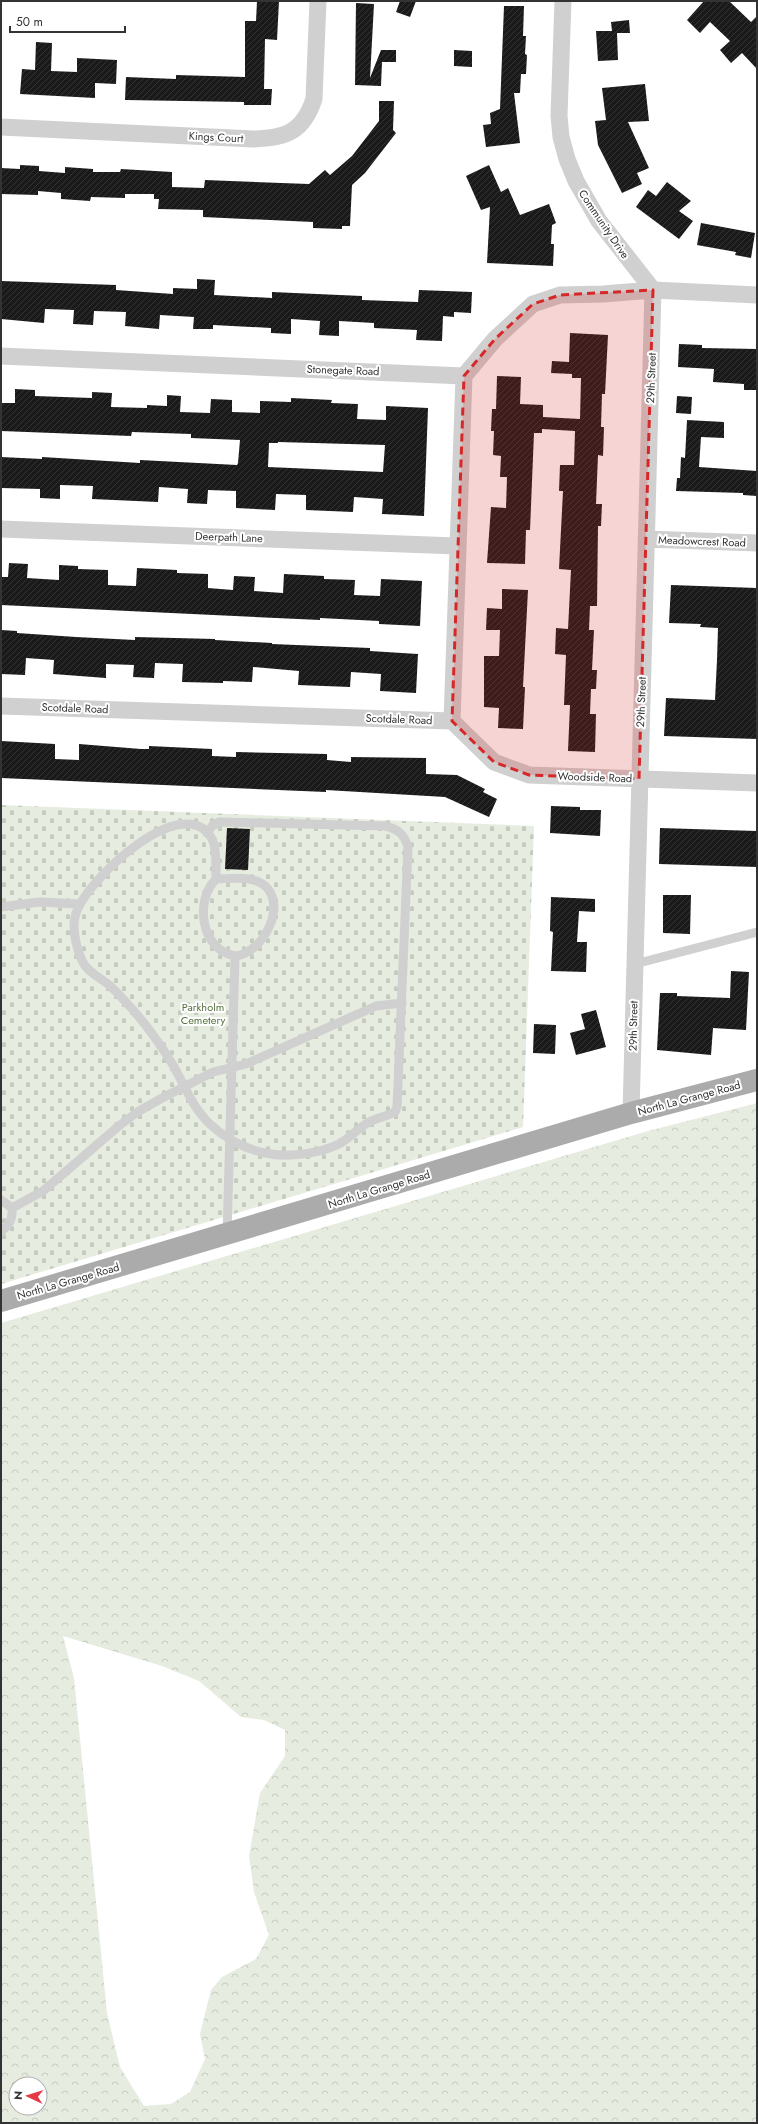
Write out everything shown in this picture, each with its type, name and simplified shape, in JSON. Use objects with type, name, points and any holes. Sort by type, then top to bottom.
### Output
[{"type":"main road","name":"North La Grange Road","points":[[1,1301],[227,1235],[631,1113],[757,1080]]},
{"type":"street","name":"Kings Court","points":[[1,127],[253,139],[281,136],[293,131],[303,123],[309,114],[314,99],[318,1]]},
{"type":"street","name":"Community Drive","points":[[563,1],[559,116],[560,137],[567,159],[583,194],[599,221],[653,290]]},
{"type":"street","points":[[452,721],[464,376],[495,339],[534,304],[560,295],[603,294],[653,290],[757,295]]},
{"type":"street","name":"29th Street","points":[[631,1113],[653,290]]},
{"type":"street","name":"Stonegate Road","points":[[1,356],[464,376]]},
{"type":"street","name":"Deerpath Lane","points":[[1,529],[457,546]]},
{"type":"street","name":"Meadowcrest Road","points":[[646,539],[757,543]]},
{"type":"street","name":"Scotdale Road","points":[[1,706],[452,721]]},
{"type":"street","name":"Woodside Road","points":[[452,721],[494,762],[529,775],[757,783]]},
{"type":"lane","points":[[207,833],[212,826],[219,822],[385,826],[401,832],[406,839],[408,847],[402,1003],[398,1102],[395,1112],[368,1122],[338,1144],[304,1154],[267,1153],[230,1139],[211,1125],[202,1115],[184,1087],[173,1066],[145,1024],[111,987],[87,969],[78,951],[74,920],[80,904],[106,869],[125,853],[162,830],[176,826],[188,825],[198,827],[207,833],[215,850],[216,878],[209,886],[204,903],[205,927],[213,945],[226,955],[236,956],[251,952],[264,938],[270,927],[273,914],[273,902],[270,892],[264,885],[246,878],[216,878]]},
{"type":"lane","points":[[1,907],[39,902],[80,904]]},
{"type":"lane","points":[[635,964],[757,932]]},
{"type":"lane","points":[[227,1235],[236,956]]},
{"type":"lane","points":[[12,1208],[43,1191],[139,1111],[184,1087],[213,1072],[246,1064],[376,1006],[402,1003]]},
{"type":"lane","points":[[1,1200],[12,1208],[13,1215],[11,1221],[1,1231]]},
{"type":"highlighted area","points":[[653,290],[639,779],[529,775],[494,762],[452,721],[464,376],[495,339],[533,304],[560,295]]},
{"type":"green space","name":"Parkholm Cemetery","points":[[1,805],[534,826],[523,1127],[1,1284]]},
{"type":"green space","points":[[757,1103],[757,2123],[1,2123],[1,1323],[648,1131]],"holes":[[[63,1636],[162,1666],[199,1681],[241,1717],[264,1720],[285,1730],[285,1756],[260,1793],[249,1856],[254,1892],[269,1935],[256,1959],[222,1977],[211,1990],[200,2034],[205,2059],[190,2092],[171,2104],[144,2106],[120,2067],[107,2013],[74,1678]]]},
{"type":"building","points":[[257,1],[279,1],[277,40],[265,39],[264,89],[272,89],[271,105],[244,105],[244,102],[125,100],[126,77],[176,79],[176,75],[245,77],[245,21],[256,21]]},
{"type":"building","points":[[400,1],[416,1],[410,17],[396,12]]},
{"type":"building","points":[[704,1],[729,1],[751,22],[757,16],[757,69],[742,53],[731,63],[720,50],[730,41],[710,22],[700,33],[687,20]]},
{"type":"building","points":[[356,3],[374,4],[370,78],[381,50],[396,50],[396,62],[382,62],[381,86],[355,85]]},
{"type":"building","points":[[504,6],[524,6],[523,36],[526,36],[526,74],[521,74],[520,93],[514,93],[520,143],[486,147],[483,125],[491,124],[490,113],[500,109]]},
{"type":"building","points":[[629,20],[630,33],[617,33],[618,60],[598,61],[596,31],[612,31],[611,22]]},
{"type":"building","points":[[36,42],[52,43],[51,71],[77,72],[77,58],[117,60],[116,84],[95,83],[95,98],[20,94],[22,69],[35,70]]},
{"type":"building","points":[[454,50],[472,51],[472,67],[454,66]]},
{"type":"building","points":[[645,84],[649,121],[628,122],[649,168],[637,173],[642,184],[622,193],[598,145],[595,121],[606,120],[602,88]]},
{"type":"building","points":[[379,101],[394,101],[393,130],[396,133],[365,173],[352,185],[350,226],[342,226],[342,229],[313,228],[313,222],[203,217],[203,210],[158,209],[159,199],[154,199],[154,194],[125,194],[125,198],[91,197],[90,201],[61,199],[61,193],[38,191],[38,195],[1,194],[1,168],[20,169],[20,165],[39,166],[39,171],[65,173],[65,167],[93,169],[93,172],[120,172],[121,169],[172,172],[172,187],[204,188],[205,180],[309,184],[325,170],[330,175],[352,156],[379,121]]},
{"type":"building","points":[[489,165],[501,192],[508,188],[520,215],[549,204],[556,223],[552,225],[551,244],[554,244],[553,266],[487,263],[490,207],[481,210],[466,176]]},
{"type":"building","points":[[667,182],[691,201],[679,211],[693,221],[679,239],[636,207],[648,190],[656,196]]},
{"type":"building","points":[[701,223],[755,233],[751,258],[735,255],[736,252],[697,245]]},
{"type":"building","points":[[197,279],[215,280],[214,295],[272,298],[272,292],[362,296],[362,300],[418,302],[419,290],[472,292],[471,313],[454,312],[454,317],[443,316],[442,341],[416,340],[417,330],[374,328],[374,323],[339,321],[339,336],[319,335],[320,321],[291,319],[291,334],[271,333],[271,328],[213,325],[213,329],[193,329],[194,317],[160,315],[159,329],[125,326],[126,312],[94,311],[93,325],[73,324],[74,310],[45,309],[44,323],[1,319],[1,281],[116,285],[116,290],[173,294],[173,288],[197,289]]},
{"type":"building","points":[[570,333],[608,335],[605,394],[602,394],[601,427],[604,427],[603,456],[598,455],[596,504],[602,504],[601,526],[598,526],[597,606],[590,606],[589,630],[594,630],[592,670],[597,670],[596,689],[591,689],[590,714],[596,714],[595,752],[568,751],[570,705],[564,705],[566,655],[555,654],[556,628],[568,629],[571,570],[559,569],[563,491],[559,491],[560,465],[574,465],[575,431],[542,429],[542,433],[534,433],[530,530],[526,530],[525,564],[487,563],[491,507],[506,508],[507,477],[500,477],[501,456],[493,455],[494,431],[491,431],[492,409],[496,409],[497,376],[521,377],[520,404],[543,405],[543,417],[580,419],[581,378],[572,378],[572,374],[551,373],[552,361],[569,362]]},
{"type":"building","points":[[679,344],[702,345],[702,348],[757,349],[757,390],[744,390],[744,384],[713,382],[714,369],[678,367]]},
{"type":"building","points":[[15,389],[35,390],[35,396],[92,398],[92,392],[112,393],[111,407],[147,408],[147,405],[167,406],[167,395],[181,396],[180,412],[210,413],[211,399],[232,400],[232,412],[260,413],[260,401],[291,402],[291,398],[332,400],[331,403],[358,404],[357,419],[386,420],[386,406],[428,408],[424,516],[382,514],[383,499],[354,497],[353,512],[306,510],[306,495],[276,494],[275,510],[236,508],[236,491],[208,490],[207,504],[187,503],[188,489],[159,487],[158,502],[92,499],[93,486],[60,485],[60,499],[40,498],[40,489],[1,488],[1,457],[42,459],[42,457],[140,463],[140,460],[237,465],[238,463],[240,440],[191,438],[191,434],[132,432],[131,436],[1,431],[1,403],[15,403]],"holes":[[[269,443],[385,445],[383,472],[268,467]]]},
{"type":"building","points":[[677,396],[692,397],[691,414],[676,413]]},
{"type":"building","points":[[687,420],[724,422],[724,438],[701,437],[699,467],[757,471],[757,496],[743,495],[743,493],[676,491],[677,478],[680,478],[681,457],[685,458]]},
{"type":"building","points":[[9,563],[28,564],[27,578],[59,580],[59,565],[78,566],[78,569],[108,570],[108,585],[136,586],[137,568],[177,570],[177,573],[208,574],[208,588],[233,590],[234,576],[255,577],[254,591],[283,593],[284,574],[324,576],[324,579],[355,580],[354,595],[380,596],[381,579],[422,581],[420,626],[379,624],[379,621],[320,618],[320,620],[1,605],[1,577],[8,577]]},
{"type":"building","points":[[671,585],[757,588],[757,739],[664,736],[666,698],[715,700],[717,660],[718,628],[700,627],[701,624],[669,623]]},
{"type":"building","points":[[502,589],[528,590],[523,687],[525,687],[523,729],[498,728],[499,708],[484,707],[484,656],[499,656],[500,630],[486,630],[487,608],[502,609]]},
{"type":"building","points":[[1,630],[17,631],[17,633],[135,640],[135,637],[215,639],[272,644],[370,648],[370,651],[418,654],[416,693],[380,691],[381,674],[351,672],[350,687],[298,685],[299,671],[253,667],[252,682],[182,682],[183,664],[155,663],[154,678],[133,677],[134,665],[106,664],[106,678],[53,674],[54,660],[26,658],[25,675],[1,674]]},
{"type":"building","points":[[1,741],[55,744],[55,759],[79,760],[79,744],[141,749],[149,749],[149,746],[212,749],[212,756],[236,757],[236,752],[327,754],[327,760],[351,762],[351,757],[426,758],[426,774],[457,775],[485,789],[483,792],[497,799],[489,817],[445,797],[326,790],[326,792],[1,778]]},
{"type":"building","points":[[551,806],[580,807],[580,810],[601,810],[600,836],[550,833]]},
{"type":"building","points":[[227,828],[250,829],[248,870],[225,869]]},
{"type":"building","points":[[660,828],[757,831],[757,867],[659,864]]},
{"type":"building","points":[[663,895],[691,895],[690,934],[663,933]]},
{"type":"building","points":[[551,897],[595,899],[595,912],[579,911],[577,942],[587,942],[586,972],[551,971],[553,932],[550,931]]},
{"type":"building","points":[[731,971],[749,972],[746,1030],[713,1028],[711,1055],[657,1050],[660,993],[677,993],[677,996],[730,998]]},
{"type":"building","points":[[596,1010],[606,1047],[576,1055],[570,1033],[585,1029],[581,1014]]},
{"type":"building","points":[[534,1024],[556,1025],[555,1054],[533,1053]]}]
